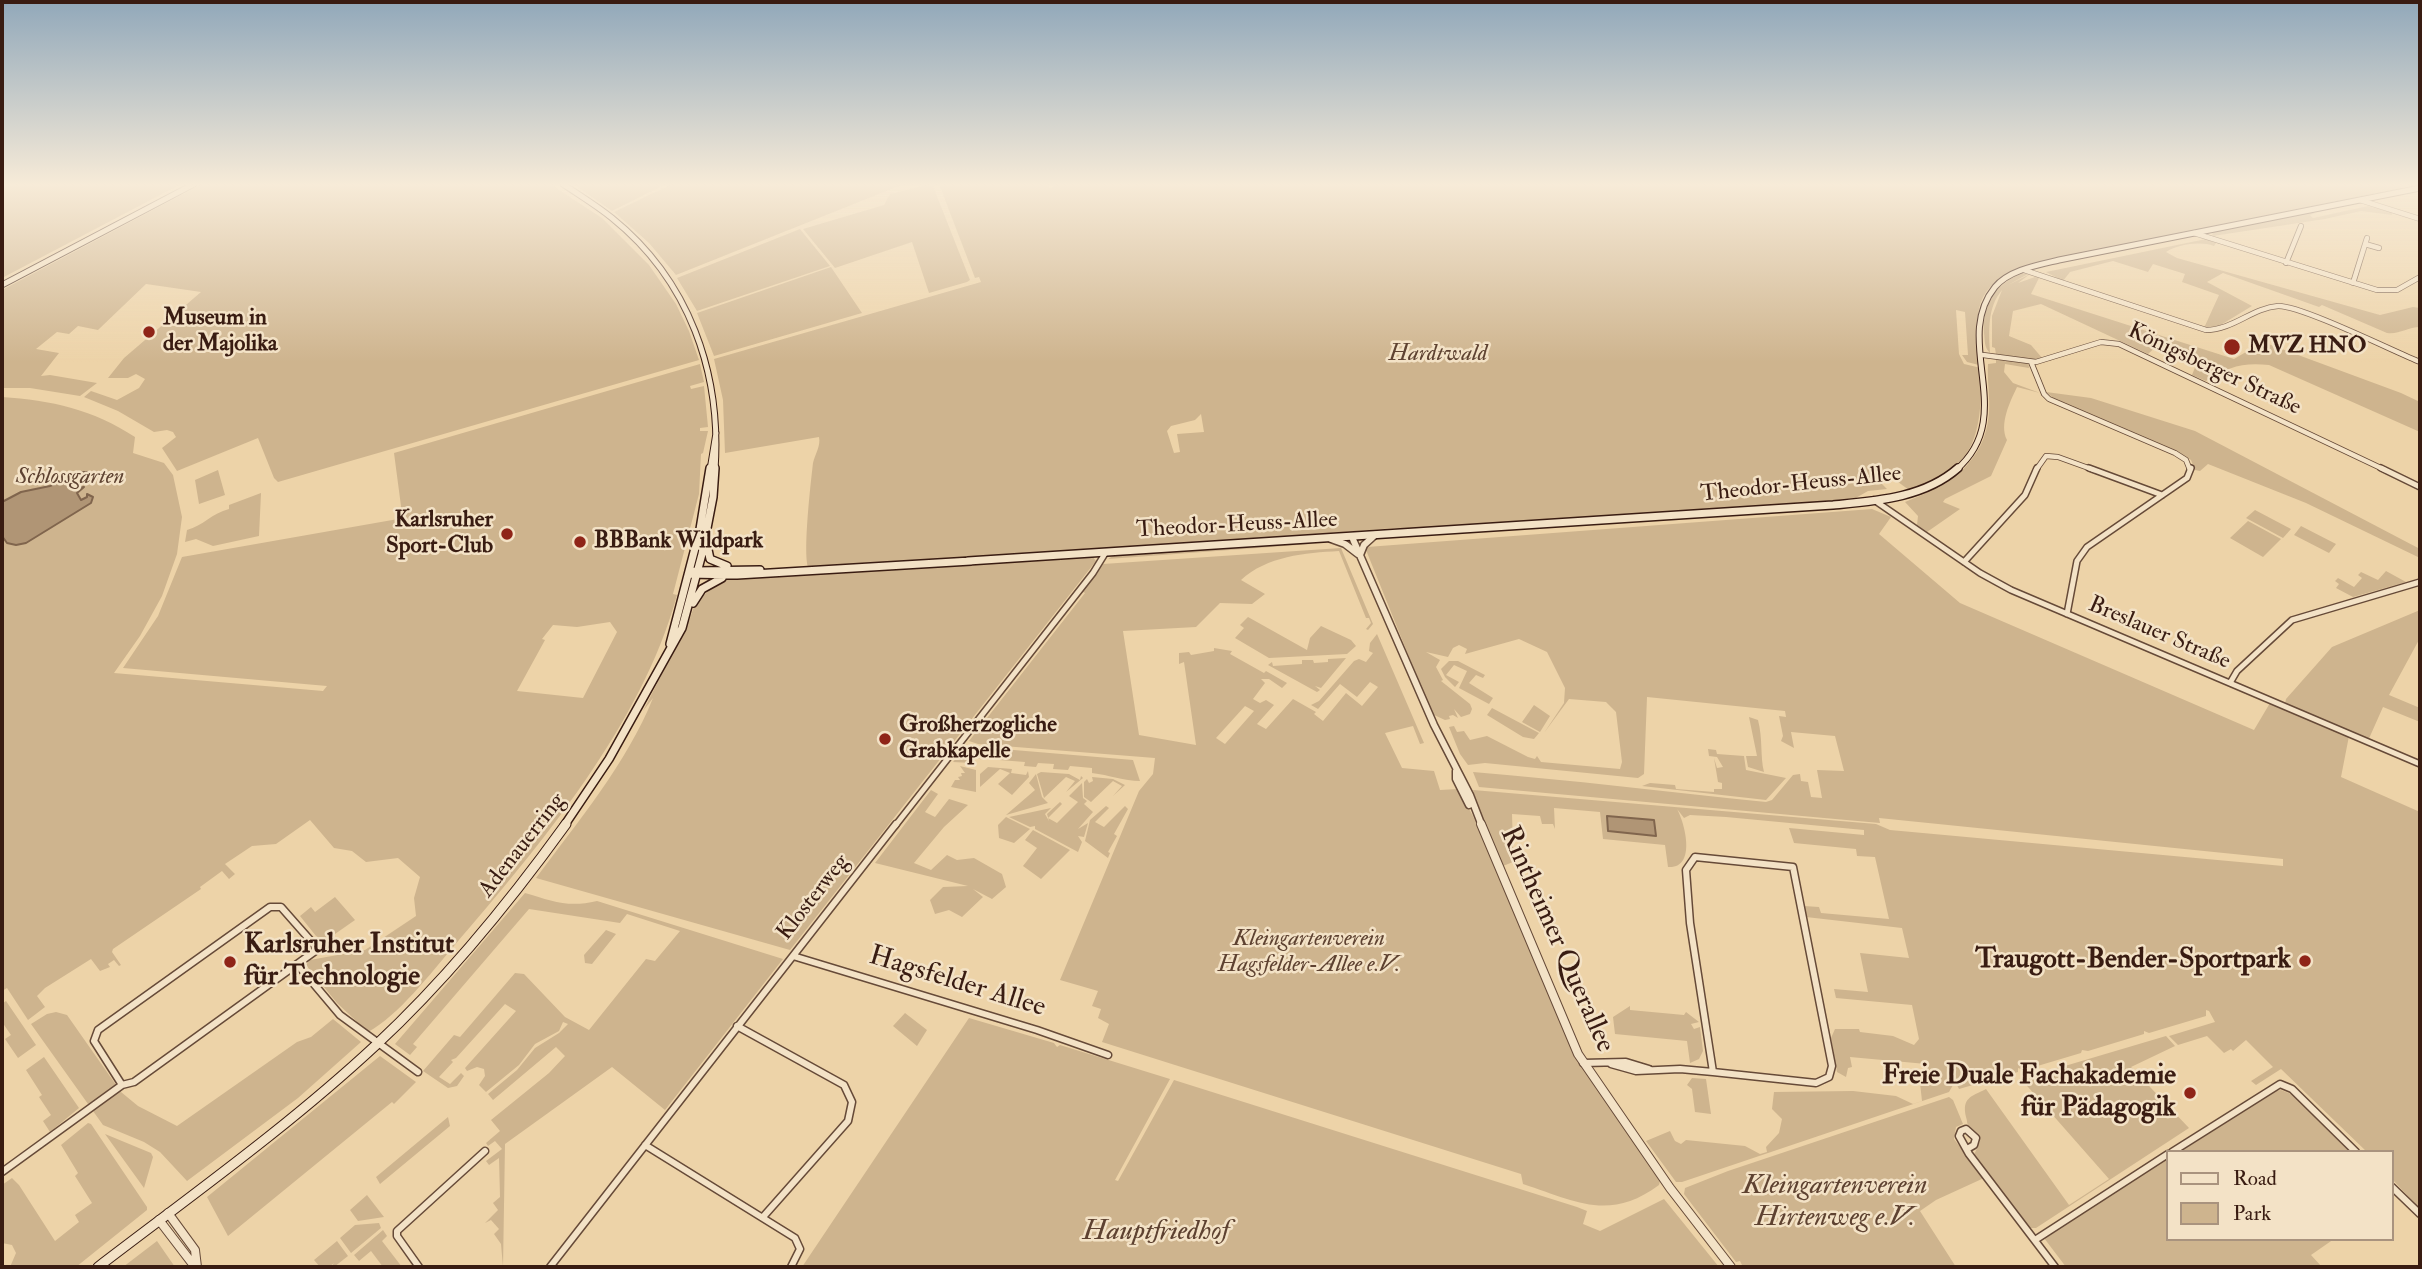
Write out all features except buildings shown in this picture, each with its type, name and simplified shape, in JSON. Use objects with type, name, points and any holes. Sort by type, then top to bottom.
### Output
[{"type":"main road","points":[[2,285],[81,243]]},
{"type":"main road","name":"Adenauerring","points":[[98,1267],[297,1112],[377,1044],[436,985],[570,818],[633,721],[679,633],[687,612],[716,433],[712,382],[703,345],[675,288],[640,243]]},
{"type":"main road","name":"Theodor-Heuss-Allee","points":[[693,574],[737,576],[1352,537],[1874,500],[1894,496],[1920,490],[1947,478],[1960,469],[1974,453],[1985,420],[1981,318],[1986,301],[2001,282],[2040,265],[2145,243]]},
{"type":"main road","name":"Adenauerring","points":[[669,649],[708,530],[718,464],[719,439],[716,433]]},
{"type":"main road","points":[[708,530],[707,553],[710,559],[720,564],[748,569]]},
{"type":"main road","name":"Theodor-Heuss-Allee","points":[[693,574],[748,569],[781,572]]},
{"type":"main road","points":[[687,612],[707,584],[720,578],[737,576]]},
{"type":"street","points":[[2224,243],[2353,283],[2390,291],[2420,277]]},
{"type":"street","points":[[2286,262],[2294,243]]},
{"type":"street","points":[[2353,283],[2365,243]]},
{"type":"street","points":[[2370,243],[2379,248]]},
{"type":"street","points":[[2040,265],[2039,270],[2049,279]]},
{"type":"street","points":[[2024,270],[2206,330],[2226,329],[2269,306],[2291,307],[2420,362]]},
{"type":"street","name":"Königsberger Straße","points":[[1983,355],[2031,362],[2101,342],[2119,344],[2420,487]]},
{"type":"street","points":[[2031,362],[2044,394],[2049,399],[2175,453],[2186,460],[2192,469],[2190,475],[2087,547],[2074,572],[2067,614]]},
{"type":"street","points":[[1964,562],[2025,495],[2041,459],[2046,456],[2058,457],[2162,495]]},
{"type":"street","points":[[1894,496],[1891,505],[1896,514]]},
{"type":"street","name":"Breslauer Straße","points":[[1874,500],[1964,562],[2011,590],[2420,764]]},
{"type":"street","points":[[1328,538],[1346,544],[1360,555],[1364,545],[1375,535]]},
{"type":"street","name":"Rintheimer Querallee","points":[[1352,537],[1456,771],[1462,778],[1474,813],[1583,1063],[1670,1188],[1731,1267]]},
{"type":"street","name":"Klosterweg","points":[[550,1267],[1093,573],[1106,552]]},
{"type":"street","points":[[2230,683],[2237,671],[2292,620],[2419,584]]},
{"type":"street","points":[[1583,1063],[1611,1065],[1618,1069],[1642,1072],[1649,1069],[1713,1072],[1816,1083],[1829,1077],[1832,1066],[1793,867],[1695,857],[1686,870],[1690,923],[1713,1072]]},
{"type":"street","points":[[2,1172],[122,1085],[134,1082],[318,949],[281,907],[273,906],[98,1030],[94,1041],[122,1085]]},
{"type":"street","name":"Hagsfelder Allee","points":[[793,956],[1037,1030],[1108,1055]]},
{"type":"street","points":[[297,964],[328,1003],[377,1044],[418,1072]]},
{"type":"street","points":[[737,1026],[844,1085],[852,1099],[853,1108],[848,1121],[763,1217]]},
{"type":"street","points":[[2175,1150],[2280,1084],[2292,1089],[2354,1150]]},
{"type":"street","points":[[645,1145],[797,1240],[800,1254],[791,1267]]},
{"type":"street","points":[[1967,1149],[2055,1267]]},
{"type":"street","points":[[419,1267],[397,1236],[397,1231],[485,1151]]},
{"type":"street","points":[[2035,1240],[2166,1156]]},
{"type":"street","points":[[2394,1189],[2420,1214]]},
{"type":"street","points":[[168,1213],[195,1250],[196,1267]]},
{"type":"street","points":[[159,1220],[196,1267]]},
{"type":"green space","points":[[2,243],[68,243],[2,278]]},
{"type":"green space","points":[[90,243],[627,243],[649,265],[676,304],[699,360],[278,482],[258,438],[177,471],[162,448],[176,437],[173,432],[154,432],[118,411],[84,397],[91,391],[117,400],[139,388],[145,379],[136,374],[128,378],[108,378],[124,358],[201,292],[146,284],[98,330],[78,326],[69,334],[57,332],[36,349],[59,353],[41,376],[50,375],[97,383],[80,396],[30,388],[2,388],[2,290]]},
{"type":"green space","points":[[649,243],[756,243],[676,275]]},
{"type":"green space","points":[[764,243],[812,243],[830,266],[697,311],[677,278]]},
{"type":"green space","points":[[815,243],[908,243],[835,268]]},
{"type":"green space","points":[[912,243],[956,243],[970,280],[929,293]]},
{"type":"green space","name":"Hardtwald","points":[[962,243],[2133,243],[2033,263],[1999,279],[1983,297],[1979,309],[1979,365],[1967,362],[1962,355],[1968,355],[1965,312],[1956,310],[1959,354],[1964,364],[1981,368],[1977,429],[1962,460],[1950,472],[1909,490],[1894,479],[1881,483],[1887,489],[1868,491],[1854,499],[809,569],[806,550],[808,519],[813,463],[819,447],[819,437],[725,453],[723,400],[714,359],[981,282],[979,277],[975,278]],"holes":[[[1201,414],[1204,432],[1177,434],[1180,452],[1174,453],[1167,431],[1171,426],[1195,420]]]},
{"type":"green space","points":[[2186,243],[2216,243],[2214,246],[2183,245],[2166,252],[2177,258],[2380,315],[2413,307],[2420,308],[2420,327],[2387,333],[2322,305],[2319,307],[2223,273],[2207,282],[2252,306],[2219,326],[2204,328],[2219,295],[2182,282],[2185,274],[2153,264],[2148,272],[2113,261],[2070,272],[2063,281],[2046,272]]},
{"type":"green space","points":[[831,267],[862,313],[714,356],[697,313]]},
{"type":"green space","points":[[2023,273],[2028,274],[2008,285],[2030,274],[2018,283],[2039,278],[2031,294],[2234,359],[2263,342],[2401,393],[2420,402],[2420,432],[2269,365],[2236,367],[2206,381],[2192,375],[2198,360],[2159,344],[2148,354],[2041,304],[2013,311],[2009,336],[2031,345],[2043,359],[2028,359],[2029,368],[2005,364],[2004,372],[2013,383],[2040,393],[2017,387],[2005,420],[2007,440],[1991,476],[1945,499],[1943,502],[1960,509],[1927,532],[1917,525],[1918,516],[1905,502],[1949,480],[1962,470],[1980,446],[1989,413],[1988,364],[1996,363],[1996,359],[2027,363],[1996,355],[1995,348],[1992,347],[1992,316],[2002,290],[1991,312],[1990,353],[1984,333],[1985,313],[1993,296],[2005,283]]},
{"type":"green space","name":"Schlossgarten","points":[[700,364],[704,382],[690,386],[691,389],[704,386],[708,427],[700,428],[700,431],[708,431],[701,454],[699,494],[673,594],[677,595],[661,643],[639,690],[585,781],[520,867],[414,993],[391,1016],[368,1032],[337,1003],[306,965],[310,960],[365,950],[416,916],[414,898],[420,877],[398,858],[366,862],[352,851],[334,848],[310,820],[276,844],[252,846],[225,864],[235,874],[229,879],[222,871],[200,887],[201,889],[113,949],[112,952],[121,965],[114,960],[108,964],[110,967],[100,971],[91,959],[45,988],[37,996],[45,1007],[28,1020],[7,988],[2,991],[2,397],[55,404],[104,420],[135,437],[133,453],[164,463],[173,475],[182,517],[177,554],[162,596],[140,636],[114,673],[323,691],[327,686],[123,668],[158,616],[182,557],[398,519],[401,506],[394,453]],"holes":[[[610,622],[617,632],[583,698],[517,691],[545,640],[542,639],[553,625],[577,627]]]},
{"type":"green space","points":[[2046,392],[2091,398],[2195,431],[2420,549],[2420,558],[2306,503],[2208,464],[2200,471],[2195,470],[2191,460],[2178,452],[2057,401]]},
{"type":"green space","points":[[218,470],[225,495],[199,504],[195,480]]},
{"type":"green space","points":[[261,493],[259,536],[213,546],[196,539],[185,542],[187,530],[229,509],[229,505]]},
{"type":"green space","points":[[1872,509],[1891,517],[1879,534],[1960,603],[2254,730],[2270,703],[2284,709],[2286,699],[2332,647],[2420,610],[2420,638],[2389,695],[2420,708],[2420,722],[2383,707],[2367,743],[2349,736],[2341,777],[2420,812],[2420,1209],[2394,1181],[2394,1150],[2365,1150],[2281,1069],[2256,1085],[2251,1081],[2273,1067],[2246,1040],[2233,1051],[2231,1049],[2224,1053],[2207,1036],[2178,1045],[2169,1036],[2215,1022],[2206,1010],[2206,1016],[2149,1033],[2144,1031],[2144,1034],[2088,1051],[2082,1050],[2081,1053],[2024,1070],[2018,1068],[2018,1072],[1959,1089],[1957,1085],[1953,1085],[1949,1092],[1682,1182],[1676,1182],[1646,1141],[1670,1131],[1675,1141],[1681,1144],[1686,1140],[1745,1146],[1760,1154],[1767,1152],[1766,1147],[1779,1133],[1782,1119],[1772,1109],[1774,1092],[1853,1091],[1896,1096],[1913,1104],[1922,1101],[1920,1083],[1930,1083],[1926,1064],[1850,1057],[1852,1067],[1848,1068],[1846,1077],[1837,1072],[1831,1038],[1835,1029],[1859,1029],[1860,1032],[1893,1036],[1914,1045],[1919,1039],[1912,1005],[1836,998],[1834,989],[1868,992],[1860,953],[1909,958],[1902,928],[1806,917],[1804,906],[1819,907],[1821,913],[1889,919],[1875,857],[1857,856],[1856,849],[1794,843],[1789,828],[1864,835],[1864,830],[1726,817],[1690,815],[1684,818],[1677,809],[1683,824],[1686,853],[1677,866],[1668,867],[1665,845],[1603,839],[1600,812],[1554,808],[1555,829],[1553,824],[1542,824],[1540,816],[1512,814],[1513,847],[1519,855],[1513,862],[1503,866],[1483,823],[1473,790],[1876,824],[1890,830],[2283,866],[2283,859],[1879,818],[1880,823],[1479,787],[1473,772],[1766,802],[1772,800],[1793,775],[1800,774],[1801,781],[1808,782],[1811,797],[1822,798],[1817,770],[1844,771],[1835,736],[1791,732],[1794,748],[1781,741],[1783,736],[1779,716],[1786,717],[1785,711],[1647,697],[1644,774],[1638,778],[1485,763],[1468,765],[1460,754],[1449,727],[1454,726],[1457,732],[1464,731],[1470,740],[1487,736],[1528,757],[1535,759],[1537,756],[1541,762],[1620,769],[1622,762],[1616,712],[1606,702],[1569,699],[1544,733],[1564,703],[1565,688],[1547,652],[1519,639],[1465,654],[1467,649],[1459,645],[1453,648],[1448,657],[1426,652],[1440,660],[1436,667],[1443,680],[1441,681],[1470,704],[1472,709],[1470,714],[1461,717],[1454,709],[1458,718],[1453,715],[1445,720],[1432,714],[1367,547]]},
{"type":"green space","points":[[2255,510],[2291,529],[2283,538],[2246,518]]},
{"type":"green space","points":[[2248,521],[2281,539],[2263,557],[2230,538]]},
{"type":"green space","points":[[2301,526],[2336,544],[2329,553],[2294,535]]},
{"type":"green space","points":[[1282,543],[1311,544],[1108,559],[1116,554]]},
{"type":"green space","name":"Kleingartenverein Hagsfelder-Allee e.V.","points":[[1341,548],[1373,624],[1368,630],[1366,629],[1371,623],[1369,618],[1366,618],[1339,551],[1287,557],[1262,566],[1241,580],[1265,594],[1252,604],[1220,603],[1196,627],[1123,631],[1139,735],[1196,745],[1184,662],[1179,664],[1179,653],[1189,652],[1191,655],[1214,651],[1214,648],[1232,651],[1230,654],[1287,683],[1282,688],[1269,679],[1261,679],[1265,683],[1253,699],[1260,703],[1266,700],[1274,705],[1257,724],[1266,729],[1293,699],[1316,712],[1314,714],[1323,721],[1346,693],[1362,706],[1378,687],[1370,682],[1357,697],[1340,684],[1318,709],[1311,705],[1319,701],[1354,661],[1359,659],[1366,662],[1373,653],[1369,651],[1370,643],[1377,634],[1424,743],[1420,744],[1413,726],[1385,733],[1402,768],[1434,771],[1440,790],[1458,789],[1473,816],[1574,1055],[1660,1181],[1659,1185],[1624,1203],[1592,1205],[1576,1202],[1523,1184],[1521,1174],[1102,1042],[1109,1024],[1098,1018],[1101,1009],[1092,1006],[1098,991],[1060,980],[1139,791],[1153,774],[1155,758],[978,744],[969,741],[1085,593],[1081,591],[1103,564]],"holes":[[[1245,706],[1254,711],[1225,744],[1216,738]]]},
{"type":"green space","points":[[1084,556],[1093,557],[1096,561],[790,950],[536,878],[600,792],[630,746],[653,698],[643,711],[689,621],[697,598],[707,588],[703,596],[722,579]]},
{"type":"green space","points":[[2386,571],[2406,582],[2353,597],[2336,588],[2339,584],[2335,581],[2338,578],[2354,587],[2362,578],[2358,575],[2361,572],[2378,580]]},
{"type":"green space","points":[[1248,617],[1307,650],[1310,638],[1321,626],[1351,640],[1356,646],[1347,654],[1269,658],[1235,638],[1244,628],[1240,625]]},
{"type":"green space","points":[[1346,658],[1321,688],[1315,686],[1320,690],[1317,692],[1268,665],[1272,662],[1273,666],[1302,664],[1302,660],[1313,660],[1314,663]]},
{"type":"green space","points":[[1449,661],[1458,661],[1485,675],[1483,678],[1476,675],[1469,683],[1493,698],[1489,704],[1459,688],[1467,671],[1454,665],[1446,675],[1459,682],[1455,687],[1445,677],[1441,669]]},
{"type":"green space","points":[[1534,705],[1550,716],[1540,732],[1522,722]]},
{"type":"green space","points":[[1492,708],[1539,733],[1534,739],[1523,737],[1487,715]]},
{"type":"green space","points":[[1749,717],[1758,720],[1764,772],[1748,767],[1746,756],[1757,756]]},
{"type":"green space","points":[[966,746],[1133,760],[1140,781],[1092,773],[1092,768],[1070,766],[1068,770],[1053,769],[1054,764],[1038,763],[1036,767],[1024,766],[1025,762],[974,758],[972,763],[953,762]]},
{"type":"green space","points":[[1708,749],[1716,750],[1717,754],[1744,756],[1746,770],[1786,778],[1766,800],[1642,786],[1650,783],[1675,785],[1676,789],[1714,792],[1714,789],[1722,789],[1722,783],[1718,782],[1714,758],[1717,768],[1723,767],[1717,757],[1709,756]]},
{"type":"green space","points":[[960,766],[976,770],[976,792],[951,787],[955,780],[960,780],[958,777],[962,776],[961,773],[965,773]]},
{"type":"green space","points":[[988,767],[1012,769],[1011,773],[1026,775],[1028,771],[1029,777],[1012,795],[998,784],[1010,773],[1000,769],[980,787],[980,774]]},
{"type":"green space","points":[[1036,774],[1042,797],[1048,803],[1006,815],[1035,790],[1029,783]]},
{"type":"green space","points":[[1037,774],[1069,774],[1080,780],[1081,776],[1083,778],[1066,792],[1075,781],[1066,777],[1044,798]]},
{"type":"green space","points":[[1092,777],[1113,779],[1125,785],[1113,796],[1122,786],[1113,781],[1091,802],[1084,797],[1084,782],[1087,779],[1089,783],[1093,781]]},
{"type":"green space","points":[[1082,783],[1083,798],[1087,801],[1084,804],[1093,812],[1078,829],[1088,823],[1084,837],[1078,836],[1082,842],[1078,852],[1035,829],[1035,826],[1030,827],[1009,817],[1051,808],[1045,814],[1049,821],[1048,818],[1057,823],[1078,802],[1069,796]]},
{"type":"green space","points":[[931,790],[938,794],[925,812],[935,817],[949,799],[968,805],[944,827],[914,863],[931,870],[947,855],[957,860],[974,858],[1002,874],[1006,887],[992,899],[973,889],[983,897],[962,917],[949,910],[935,914],[930,900],[943,887],[968,886],[875,863]]},
{"type":"green space","points":[[1060,802],[1062,804],[1048,818],[1047,814]]},
{"type":"green space","points":[[1106,806],[1109,808],[1095,822],[1104,827],[1125,806],[1128,809],[1114,834],[1117,836],[1108,852],[1108,858],[1085,841],[1090,820]]},
{"type":"green space","points":[[1006,817],[1030,829],[1014,843],[999,838],[998,825]]},
{"type":"green space","points":[[1033,830],[1070,850],[1041,879],[1023,866],[1037,848],[1025,840]]},
{"type":"green space","points":[[525,893],[569,904],[597,901],[783,959],[665,1110],[612,1067],[505,1144],[503,1267],[501,1244],[494,1234],[499,1229],[491,1220],[485,1223],[498,1210],[493,1203],[500,1197],[499,1158],[489,1165],[486,1161],[502,1149],[495,1141],[488,1146],[486,1143],[500,1131],[491,1120],[549,1073],[565,1056],[556,1047],[493,1100],[488,1094],[517,1070],[535,1048],[559,1033],[568,1024],[563,1022],[559,1031],[535,1044],[519,1065],[486,1092],[479,1085],[485,1076],[484,1069],[477,1067],[467,1071],[465,1068],[516,1011],[505,1004],[456,1058],[451,1060],[453,1062],[439,1077],[450,1084],[461,1073],[464,1076],[457,1086],[448,1088],[423,1071],[454,1035],[460,1037],[515,973],[524,974],[565,1017],[589,1030],[646,959],[655,961],[680,931],[627,914],[620,923],[529,909],[413,1044],[417,1047],[410,1055],[395,1044]]},
{"type":"green space","points":[[335,897],[355,920],[325,941],[316,936],[300,916],[311,907],[315,912]]},
{"type":"green space","points":[[606,930],[616,934],[592,964],[585,963],[584,955]]},
{"type":"green space","points":[[6,1001],[36,1045],[18,1058],[5,1039],[11,1035],[2,1022],[2,1004]]},
{"type":"green space","points":[[1630,1006],[1630,1010],[1684,1015],[1686,1012],[1699,1022],[1691,1024],[1694,1029],[1700,1027],[1703,1051],[1699,1059],[1690,1063],[1687,1041],[1615,1034],[1613,1017]]},
{"type":"green space","points":[[56,1012],[67,1015],[121,1092],[138,1106],[177,1126],[297,1042],[311,1037],[333,1019],[361,1042],[298,1098],[187,1181],[160,1152],[144,1142],[103,1125],[31,1024]]},
{"type":"green space","points":[[905,1013],[927,1030],[917,1046],[893,1026]]},
{"type":"green space","name":"Hauptfriedhof","points":[[969,1018],[1054,1043],[1057,1047],[1060,1045],[1170,1079],[1115,1180],[1118,1181],[1174,1080],[1577,1207],[1587,1211],[1583,1224],[1600,1231],[1664,1199],[1719,1267],[802,1267]]},
{"type":"green space","points":[[2166,1036],[2175,1046],[2131,1067],[2189,1128],[2036,1228],[2030,1228],[1974,1155],[1980,1141],[1968,1124],[1966,1102],[1986,1089],[2069,1205],[2109,1179],[2021,1079]]},
{"type":"green space","points":[[380,1056],[416,1082],[394,1104],[392,1102],[228,1236],[207,1197]]},
{"type":"green space","points":[[44,1057],[79,1108],[50,1132],[43,1121],[51,1115],[26,1070]]},
{"type":"green space","points":[[1692,1078],[1706,1079],[1711,1114],[1695,1112],[1692,1089],[1687,1085]]},
{"type":"green space","points":[[2281,1090],[2296,1096],[2351,1150],[2181,1150],[2274,1091]]},
{"type":"green space","name":"Kleingartenverein Hirtenweg e.V.","points":[[1949,1097],[1953,1100],[1963,1124],[1956,1127],[1954,1139],[1984,1178],[1936,1200],[1920,1211],[1956,1267],[1740,1267],[1740,1261],[1736,1262],[1684,1194],[1685,1188],[1728,1171]]},
{"type":"green space","points":[[448,1117],[450,1126],[380,1184],[376,1177]]},
{"type":"green space","points":[[88,1123],[147,1210],[76,1267],[10,1267],[16,1253],[12,1245],[2,1243],[2,1185],[12,1178],[19,1185],[55,1241],[79,1222],[75,1215],[92,1203],[75,1176],[78,1173],[61,1145]]},
{"type":"green space","points":[[105,1134],[151,1153],[153,1157],[144,1188]]},
{"type":"green space","points":[[2166,1159],[2166,1241],[2331,1241],[2311,1255],[2322,1267],[2066,1267],[2044,1238]]},
{"type":"green space","points":[[367,1195],[384,1217],[358,1221],[350,1210]]},
{"type":"green space","points":[[379,1223],[381,1228],[351,1253],[340,1238],[355,1225]]},
{"type":"green space","points":[[383,1230],[387,1236],[382,1241],[402,1267],[383,1267],[371,1251],[359,1261],[354,1255]]},
{"type":"green space","points":[[157,1241],[175,1267],[123,1267]]},
{"type":"green space","points":[[337,1241],[348,1256],[334,1267],[331,1267],[334,1263],[329,1267],[320,1267],[314,1260]]},
{"type":"shaded area","points":[[82,472],[90,472],[95,476],[87,483],[75,485],[77,488],[84,487],[77,493],[81,500],[87,497],[87,494],[93,497],[91,503],[26,543],[7,543],[2,536],[2,502],[21,492],[50,486]]},
{"type":"shaded area","points":[[1607,816],[1654,820],[1656,836],[1608,831]]},
{"type":"place","name":"Museum in der Majolika","points":[[149,332]]},
{"type":"place","name":"MVZ HNO","points":[[2232,347]]},
{"type":"place","name":"Karlsruher Sport-Club","points":[[507,534]]},
{"type":"place","name":"BBBank Wildpark","points":[[580,542]]},
{"type":"place","name":"Großherzogliche Grabkapelle","points":[[885,739]]},
{"type":"place","name":"Traugott-Bender-Sportpark","points":[[2305,961]]},
{"type":"place","name":"Karlsruher Institut für Technologie","points":[[230,962]]},
{"type":"place","name":"Freie Duale Fachakademie für Pädagogik","points":[[2190,1093]]}]
